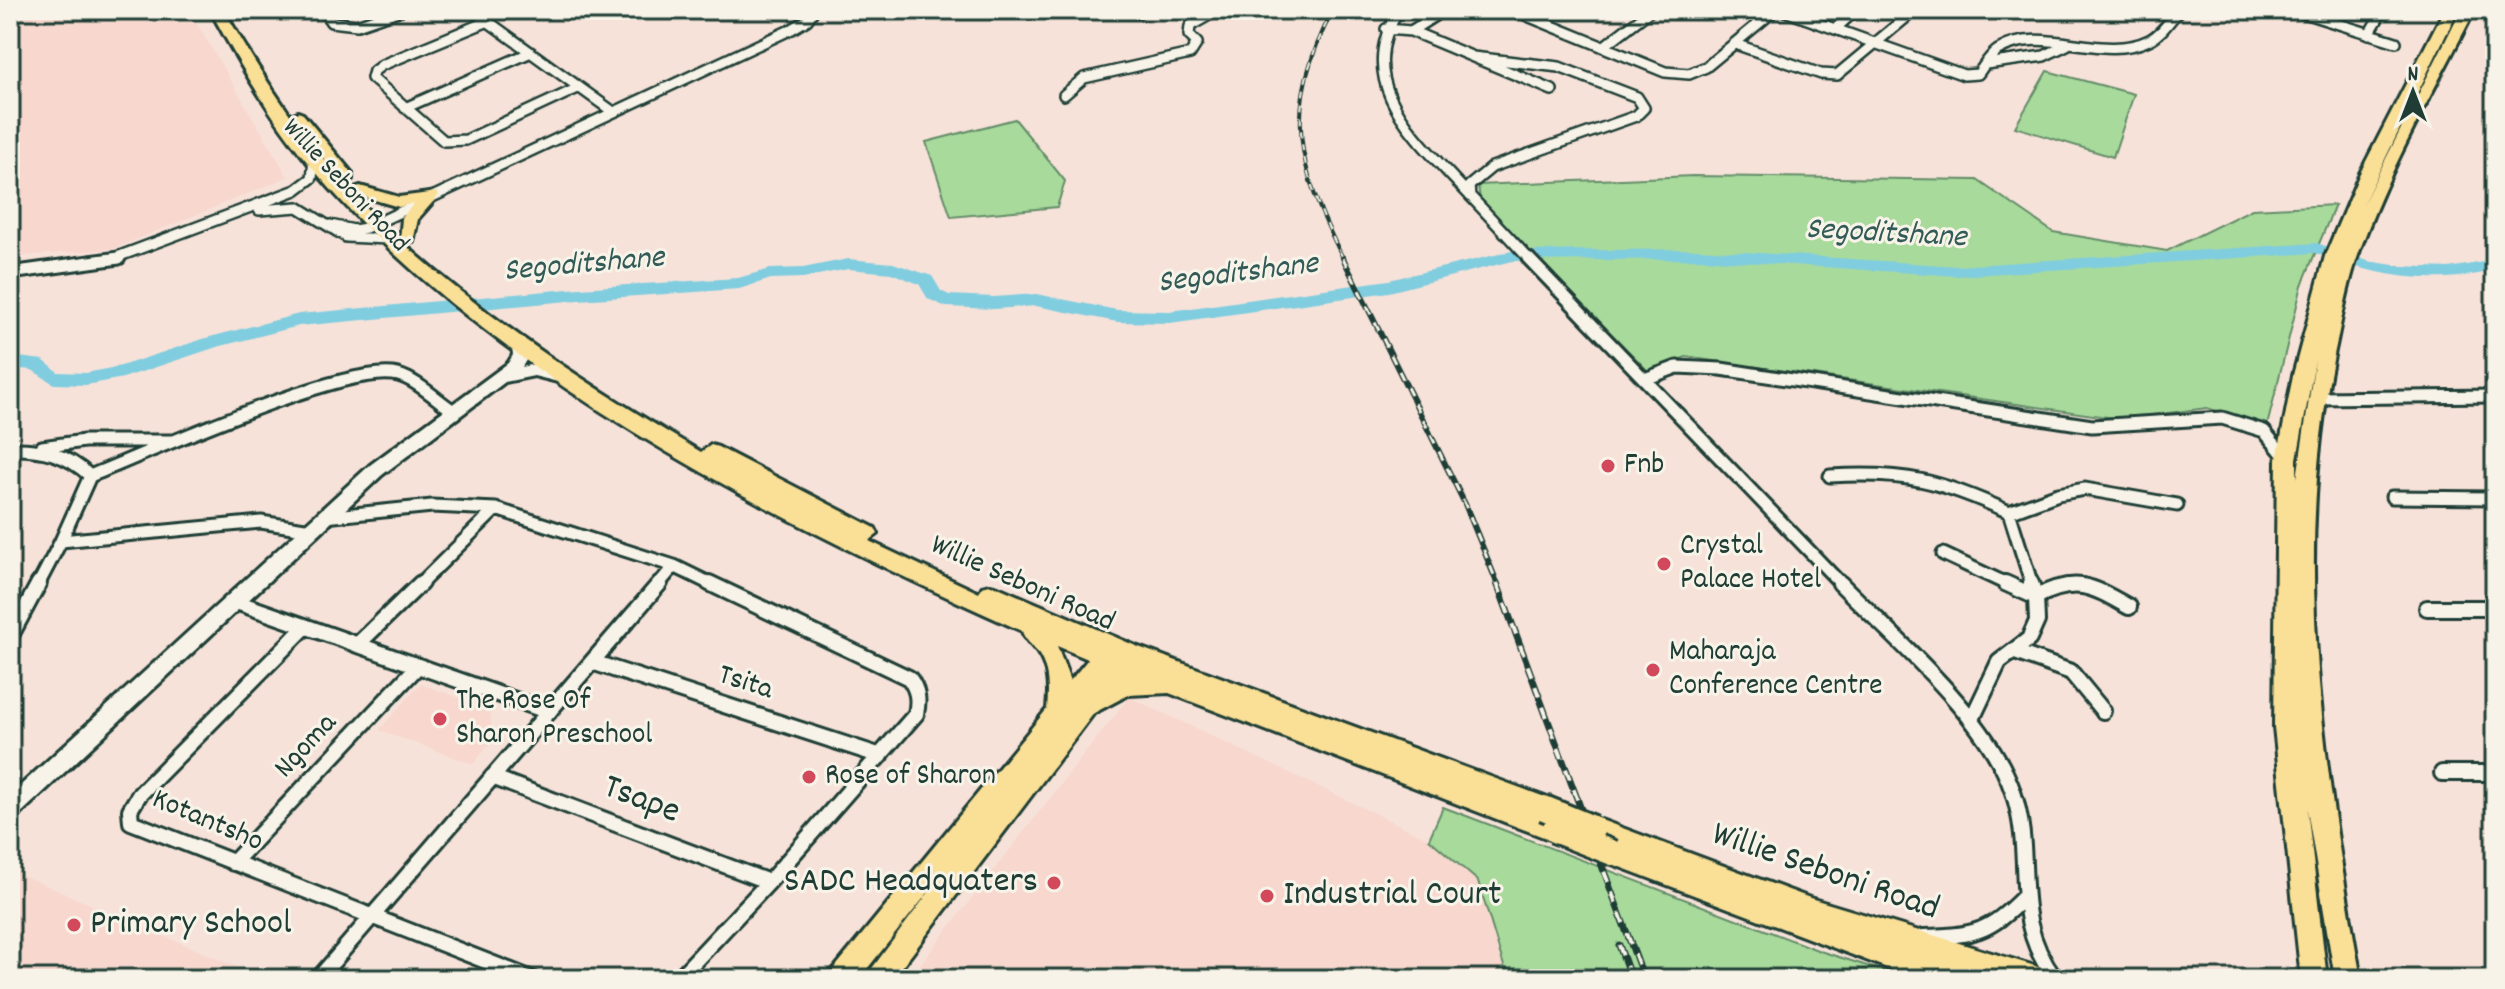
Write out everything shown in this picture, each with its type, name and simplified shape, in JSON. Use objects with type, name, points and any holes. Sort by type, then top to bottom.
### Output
[{"type":"main road","name":"Willie Seboni Road","points":[[217,10],[273,106],[314,160],[380,220],[407,238],[436,272]]},
{"type":"main road","name":"Willie Seboni Road","points":[[229,10],[284,101],[360,191],[380,220],[388,239],[436,272]]},
{"type":"main road","points":[[2313,978],[2286,727],[2287,459],[2302,375],[2340,260],[2451,10]]},
{"type":"main road","points":[[2357,219],[2383,176],[2468,10]]},
{"type":"main road","points":[[360,191],[399,202],[431,195]]},
{"type":"main road","points":[[407,238],[410,218],[431,195]]},
{"type":"main road","points":[[2340,260],[2308,450],[2302,530],[2303,615],[2311,742],[2348,979]]},
{"type":"main road","points":[[436,272],[505,326]]},
{"type":"main road","name":"Willie Seboni Road","points":[[505,326],[520,345],[566,378],[680,450],[780,507],[1018,621],[1549,819],[1613,853],[1895,958],[1963,979]]},
{"type":"main road","name":"Willie Seboni Road","points":[[505,326],[691,441],[778,488],[1178,688],[1549,819],[1593,828],[1810,910],[2035,979]]},
{"type":"main road","points":[[1018,621],[1048,647],[1055,660],[1070,712]]},
{"type":"main road","points":[[842,979],[1115,655]]},
{"type":"main road","points":[[877,979],[1070,712],[1125,686],[1178,688]]},
{"type":"street","points":[[323,10],[331,22],[357,25],[401,10]]},
{"type":"street","points":[[472,10],[612,111]]},
{"type":"street","points":[[225,218],[269,208],[298,207],[330,225],[354,230],[792,29],[807,20],[814,10]]},
{"type":"street","points":[[1064,95],[1084,78],[1190,54],[1197,43],[1189,35],[1190,26],[1218,10]]},
{"type":"street","points":[[1399,10],[1386,29],[1379,58],[1395,109],[1409,130],[1540,271],[1972,719],[2007,776],[2023,841],[2025,896],[2033,943],[2055,979]]},
{"type":"street","points":[[1411,31],[1444,10]]},
{"type":"street","points":[[1513,10],[1665,72],[1679,74],[1699,71],[1775,10]]},
{"type":"street","points":[[1603,47],[1651,10]]},
{"type":"street","points":[[1782,10],[1952,73],[1972,75],[1998,49],[2008,46],[2042,43],[2137,45],[2151,41],[2179,10]]},
{"type":"street","points":[[1835,29],[1856,10]]},
{"type":"street","points":[[1735,44],[1821,74],[1837,75],[1915,10]]},
{"type":"street","points":[[2294,10],[2396,42]]},
{"type":"street","points":[[2369,34],[2383,10]]},
{"type":"street","points":[[486,22],[374,71],[372,78],[444,141],[453,142],[466,140],[578,88]]},
{"type":"street","points":[[1386,29],[1411,31],[1552,90]]},
{"type":"street","points":[[1986,64],[2044,56],[2067,45]]},
{"type":"street","points":[[2495,46],[2489,53],[2495,68]]},
{"type":"street","points":[[405,108],[529,53]]},
{"type":"street","points":[[1470,196],[1469,186],[1474,179],[1492,167],[1628,119],[1643,112],[1644,108],[1637,97],[1559,67],[1473,57]]},
{"type":"street","points":[[10,273],[120,258],[308,183],[315,173],[314,160]]},
{"type":"street","points":[[330,225],[333,231],[346,237],[388,239]]},
{"type":"street","points":[[10,809],[376,470],[499,380],[519,360],[520,345]]},
{"type":"street","points":[[1645,379],[1677,367],[1721,369],[2092,426],[2222,418],[2264,431],[2287,459]]},
{"type":"street","points":[[499,380],[534,370],[566,378]]},
{"type":"street","points":[[10,637],[61,541],[90,476],[327,384],[372,375],[402,376],[455,412]]},
{"type":"street","points":[[2317,398],[2495,396]]},
{"type":"street","points":[[10,449],[84,441],[180,441]]},
{"type":"street","points":[[39,448],[56,453],[90,476]]},
{"type":"street","points":[[1830,476],[1878,472],[1919,475],[1949,484],[2009,512],[2058,494],[2085,489],[2177,505]]},
{"type":"street","points":[[2392,497],[2495,498]]},
{"type":"street","points":[[61,541],[261,522],[318,523],[432,506],[496,509],[674,566],[909,678],[920,700],[916,714],[769,882],[678,979]]},
{"type":"street","points":[[357,645],[496,509]]},
{"type":"street","points":[[1972,719],[1999,662],[2015,652],[2034,631],[2036,597],[2009,512]]},
{"type":"street","points":[[1943,554],[2036,597]]},
{"type":"street","points":[[318,979],[674,566]]},
{"type":"street","points":[[2036,597],[2057,584],[2070,583],[2090,586],[2129,607]]},
{"type":"street","points":[[236,602],[549,712]]},
{"type":"street","points":[[2427,608],[2495,608]]},
{"type":"street","name":"Kotantsho","points":[[305,627],[139,795],[130,810],[131,822],[532,979]]},
{"type":"street","points":[[2015,652],[2071,672],[2103,711]]},
{"type":"street","name":"Tsita","points":[[592,662],[881,756]]},
{"type":"street","name":"Ngoma","points":[[233,863],[418,666]]},
{"type":"street","points":[[2442,773],[2495,773]]},
{"type":"street","name":"Tsape","points":[[492,777],[769,882]]},
{"type":"street","points":[[1896,938],[1979,934],[1996,927],[2025,896]]},
{"type":"shaded area","points":[[10,10],[189,10],[288,177],[113,249],[10,257]]},
{"type":"shaded area","name":"The Rose Of Sharon Preschool","points":[[421,684],[490,709],[492,742],[473,764],[379,730]]},
{"type":"shaded area","points":[[1129,697],[1429,839],[1478,881],[1508,979],[909,979]]},
{"type":"shaded area","name":"Primary School","points":[[10,870],[265,979],[10,979]]},
{"type":"green space","points":[[2047,71],[2134,94],[2113,157],[2015,127]]},
{"type":"green space","points":[[1015,119],[1065,181],[1057,207],[951,217],[926,142]]},
{"type":"green space","points":[[1693,176],[1977,180],[2053,232],[2167,251],[2252,209],[2335,205],[2302,285],[2267,426],[2207,408],[2121,419],[1686,357],[1648,371],[1480,200],[1478,185]]},
{"type":"green space","points":[[1443,807],[1820,951],[1908,979],[1508,979],[1478,881],[1429,839]]},
{"type":"waterway","name":"Segoditshane","points":[[10,362],[37,364],[54,378],[86,379],[123,372],[212,342],[299,320],[579,294],[739,283],[770,274],[803,273],[848,264],[893,268],[926,280],[934,295],[946,301],[994,303],[1036,300],[1117,316],[1170,317],[1389,286],[1512,256],[1699,254],[1957,271],[2317,248],[2363,265],[2400,272],[2449,273],[2495,265]]},
{"type":"railway","points":[[1333,10],[1306,77],[1301,107],[1301,136],[1315,195],[1344,260]]},
{"type":"railway","points":[[1343,258],[1465,504],[1498,585]]},
{"type":"railway","points":[[1497,583],[1644,979]]},
{"type":"railway","points":[[1619,945],[1631,979]]},
{"type":"place","name":"Fnb","points":[[1608,466]]},
{"type":"place","name":"Crystal Palace Hotel","points":[[1664,564]]},
{"type":"place","name":"Maharaja Conference Centre","points":[[1653,670]]},
{"type":"place","name":"The Rose Of Sharon Preschool","points":[[440,719]]},
{"type":"place","name":"Rose of Sharon","points":[[809,777]]},
{"type":"place","name":"SADC Headquaters","points":[[1054,883]]},
{"type":"place","name":"Industrial Court","points":[[1267,896]]},
{"type":"place","name":"Primary School","points":[[74,925]]}]
